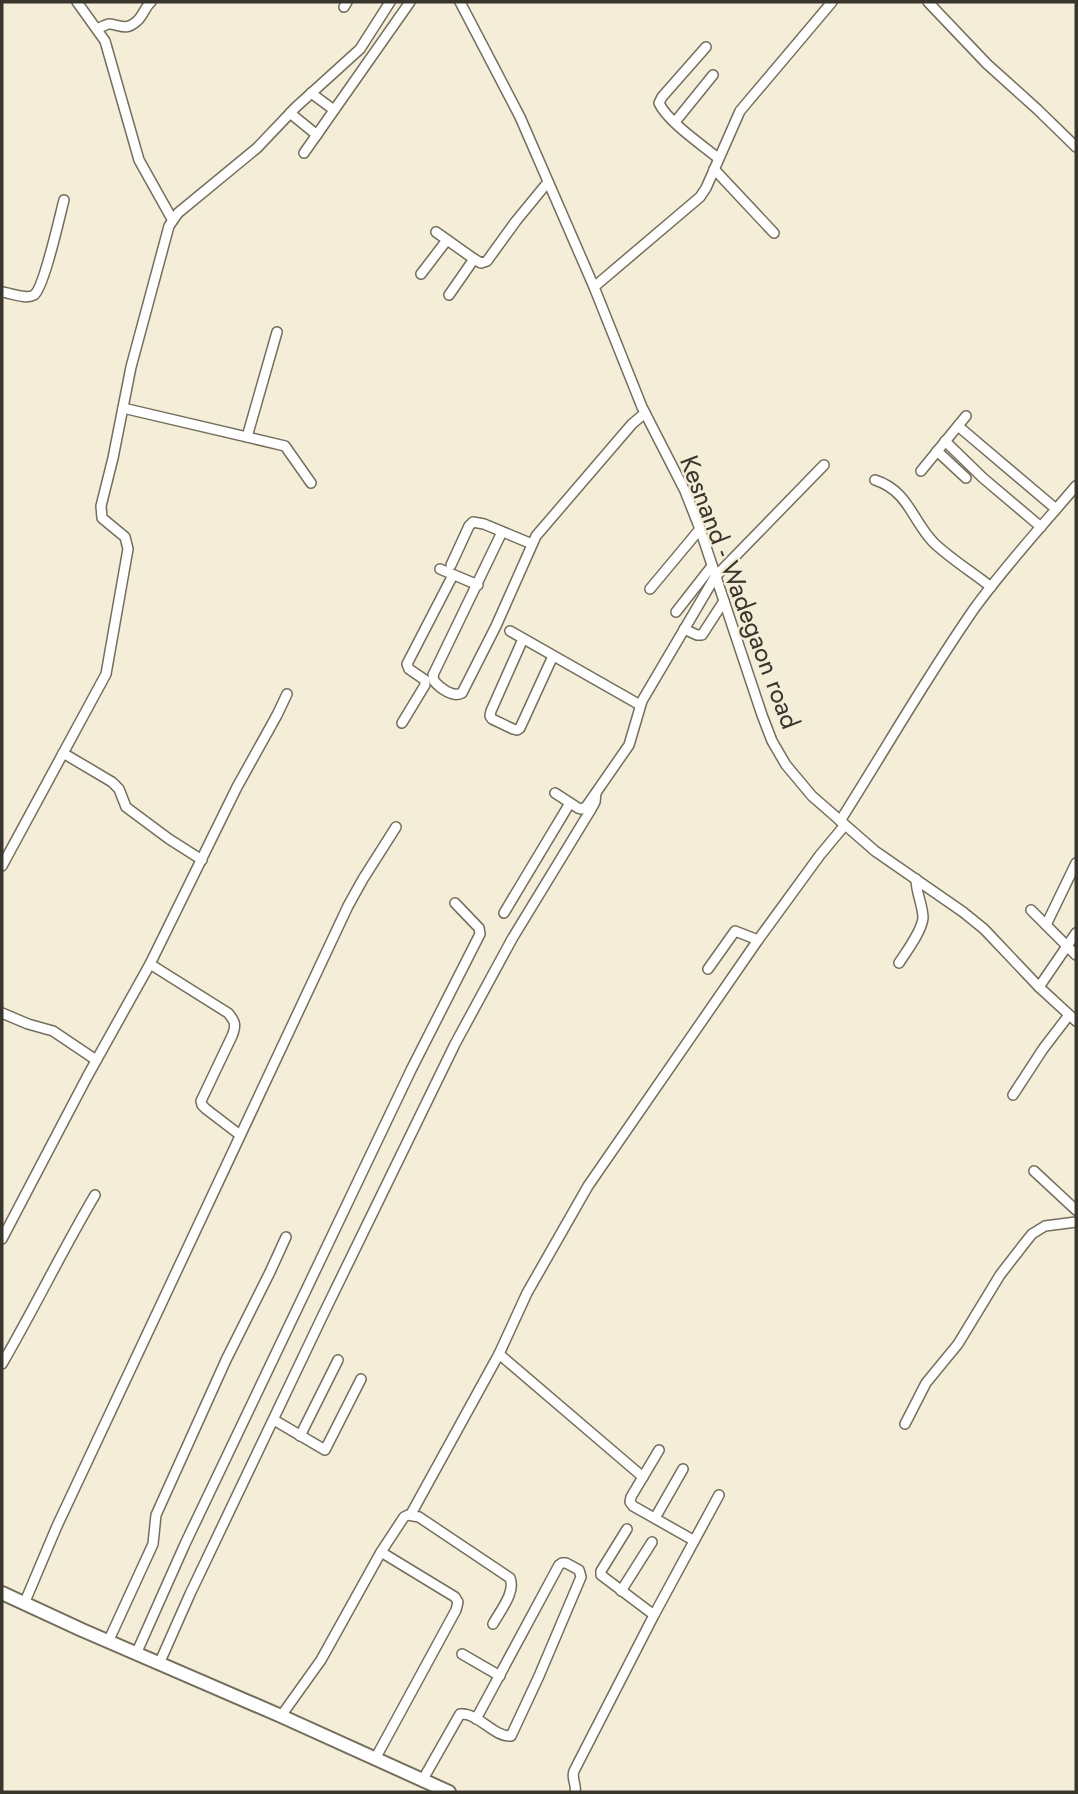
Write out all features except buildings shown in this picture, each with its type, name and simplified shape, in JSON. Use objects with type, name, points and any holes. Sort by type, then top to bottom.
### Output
[{"type":"main road","points":[[2,1593],[449,1792]]},
{"type":"street","points":[[77,2],[98,29],[108,48],[139,160],[173,219]]},
{"type":"street","points":[[98,29],[110,24],[120,27],[134,24],[151,2]]},
{"type":"street","points":[[2,866],[109,667],[128,549],[125,537],[102,518],[101,506],[142,323],[166,235],[173,219],[249,155],[362,46],[390,2]]},
{"type":"street","points":[[304,153],[410,2]]},
{"type":"street","name":"Kesnand - Wadegaon road","points":[[460,2],[520,117],[645,413],[685,491],[772,741],[786,765],[797,780],[875,851],[984,929],[1039,987],[1073,1018]]},
{"type":"street","points":[[594,287],[700,197],[734,121],[832,2]]},
{"type":"street","points":[[928,2],[987,64],[1076,147]]},
{"type":"street","points":[[362,46],[375,53]]},
{"type":"street","points":[[706,47],[659,103],[675,122],[718,158]]},
{"type":"street","points":[[675,122],[713,75]]},
{"type":"street","points":[[312,93],[334,110]]},
{"type":"street","points":[[290,113],[317,135]]},
{"type":"street","points":[[714,169],[774,233]]},
{"type":"street","points":[[436,232],[474,259],[487,261],[548,182]]},
{"type":"street","points":[[2,292],[27,297],[33,296],[37,291],[43,279],[64,200]]},
{"type":"street","points":[[421,274],[447,240]]},
{"type":"street","points":[[449,295],[474,259]]},
{"type":"street","points":[[247,437],[276,332]]},
{"type":"street","points":[[123,408],[285,446],[311,483]]},
{"type":"street","points":[[532,544],[484,524],[473,522],[469,526],[452,570],[407,664],[409,669],[454,695],[462,693],[496,626],[536,536],[632,424],[645,413]]},
{"type":"street","points":[[921,471],[966,416]]},
{"type":"street","points":[[958,426],[1056,509]]},
{"type":"street","points":[[945,441],[983,478],[1041,527]]},
{"type":"street","points":[[937,451],[966,478]]},
{"type":"street","points":[[555,793],[579,808],[584,808],[629,745],[640,705],[715,577],[824,465]]},
{"type":"street","points":[[875,480],[887,485],[902,497],[933,542],[991,587]]},
{"type":"street","points":[[281,1716],[321,1660],[381,1552],[404,1517],[411,1514],[499,1354],[527,1293],[588,1186],[758,940],[821,855],[932,672],[991,587],[1076,486]]},
{"type":"street","points":[[650,589],[699,529]]},
{"type":"street","points":[[402,723],[433,675],[502,532]]},
{"type":"street","points":[[676,612],[712,566]]},
{"type":"street","points":[[440,569],[452,570],[478,585]]},
{"type":"street","points":[[684,629],[702,635],[724,601]]},
{"type":"street","points":[[510,631],[640,705]]},
{"type":"street","points":[[523,639],[491,711],[492,719],[516,730],[520,728],[553,656]]},
{"type":"street","points":[[2,1240],[96,1060],[150,964],[237,787],[287,694]]},
{"type":"street","points":[[63,753],[112,782],[119,789],[126,807],[202,860]]},
{"type":"street","points":[[159,1664],[323,1315],[455,1044],[512,939],[590,811],[596,793]]},
{"type":"street","points":[[504,913],[570,803]]},
{"type":"street","points":[[24,1604],[57,1526],[348,906],[396,827]]},
{"type":"street","points":[[1046,925],[1076,863]]},
{"type":"street","points":[[899,963],[922,922],[916,879]]},
{"type":"street","points":[[136,1654],[185,1544],[411,1070],[480,934],[479,928],[455,903]]},
{"type":"street","points":[[1031,910],[1076,955]]},
{"type":"street","points":[[708,969],[734,931],[758,940]]},
{"type":"street","points":[[1039,987],[1076,933]]},
{"type":"street","points":[[150,964],[228,1013],[235,1021],[232,1036],[201,1101],[206,1109],[240,1135]]},
{"type":"street","points":[[2,1013],[53,1031],[96,1060]]},
{"type":"street","points":[[1013,1095],[1043,1049],[1073,1018]]},
{"type":"street","points":[[1034,1171],[1076,1210]]},
{"type":"street","points":[[2,1364],[95,1195]]},
{"type":"street","points":[[905,1424],[921,1390],[958,1344],[1003,1270],[1032,1234],[1045,1226],[1076,1222]]},
{"type":"street","points":[[108,1642],[153,1545],[156,1514],[286,1237]]},
{"type":"street","points":[[499,1354],[643,1477]]},
{"type":"street","points":[[300,1436],[338,1360]]},
{"type":"street","points":[[274,1420],[326,1450],[361,1379]]},
{"type":"street","points":[[659,1450],[630,1502],[693,1540]]},
{"type":"street","points":[[655,1518],[683,1469]]},
{"type":"street","points":[[575,1792],[574,1771],[719,1495]]},
{"type":"street","points":[[411,1514],[510,1578],[510,1592],[493,1624]]},
{"type":"street","points":[[627,1529],[601,1573],[602,1577],[654,1615]]},
{"type":"street","points":[[621,1591],[652,1542]]},
{"type":"street","points":[[375,1759],[458,1602],[455,1597],[381,1552]]},
{"type":"street","points":[[422,1781],[458,1716],[464,1713],[507,1737],[512,1734],[581,1577],[579,1570],[566,1563],[559,1565],[476,1719]]},
{"type":"street","points":[[462,1654],[500,1676]]}]
